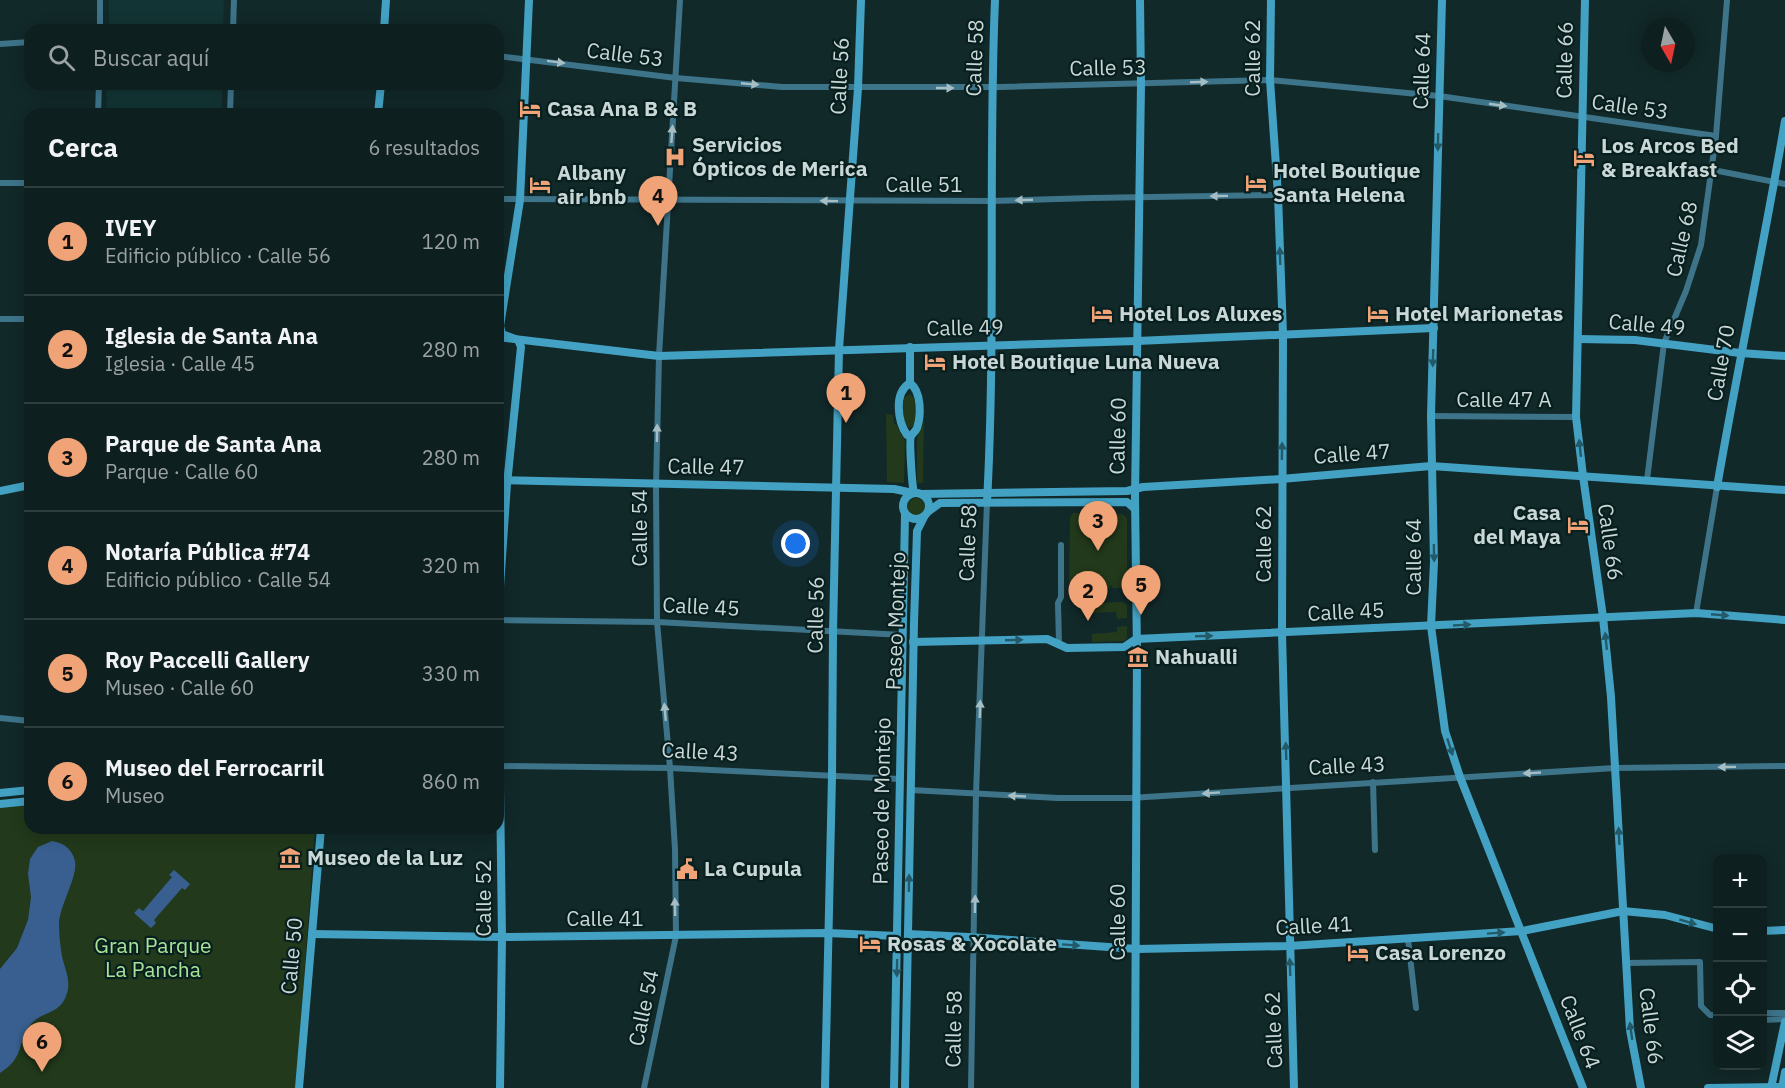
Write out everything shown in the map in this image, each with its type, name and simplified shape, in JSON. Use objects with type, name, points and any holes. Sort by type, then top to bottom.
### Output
[{"type":"street","points":[[99,24],[100,0]]},
{"type":"street","points":[[233,24],[234,0]]},
{"type":"street","points":[[384,24],[386,0]]},
{"type":"street","points":[[504,301],[520,200],[529,0]]},
{"type":"street","name":"Calle 54","points":[[644,1088],[676,936],[675,849],[657,622],[657,483],[659,356],[680,0]]},
{"type":"street","name":"Calle 56","points":[[825,1088],[838,349],[858,88],[861,0]]},
{"type":"street","name":"Calle 58","points":[[971,1088],[976,794],[988,493],[995,0]]},
{"type":"street","name":"Calle 60","points":[[1136,1088],[1135,489],[1141,84],[1140,0]]},
{"type":"street","name":"Calle 62","points":[[1271,0],[1270,80],[1278,195],[1283,334],[1282,633],[1294,1088]]},
{"type":"street","name":"Calle 64","points":[[1442,0],[1431,416],[1434,562],[1431,626],[1445,731],[1460,777],[1583,1088]]},
{"type":"street","name":"Calle 66","points":[[1585,0],[1576,417],[1603,617],[1611,697],[1630,1030],[1641,1088]]},
{"type":"street","name":"Calle 68","points":[[1647,480],[1664,343],[1686,291],[1701,245],[1713,170],[1726,0]]},
{"type":"street","points":[[0,44],[24,42]]},
{"type":"street","name":"Calle 53","points":[[504,56],[676,78],[782,87],[992,87],[1270,80],[1439,96],[1716,135]]},
{"type":"street","points":[[98,108],[99,90]]},
{"type":"street","points":[[230,108],[231,90]]},
{"type":"street","points":[[379,108],[380,90]]},
{"type":"street","name":"Calle 70","points":[[1696,613],[1740,353],[1785,121]]},
{"type":"street","points":[[1713,170],[1785,184]]},
{"type":"street","points":[[0,183],[24,183]]},
{"type":"street","name":"Calle 51","points":[[504,199],[849,202],[1278,195]]},
{"type":"street","points":[[0,320],[24,320]]},
{"type":"street","name":"Calle 49","points":[[504,338],[659,356],[1137,341],[1434,328]]},
{"type":"street","points":[[504,335],[519,342],[521,348],[504,474]]},
{"type":"street","name":"Calle 49","points":[[1578,339],[1635,340],[1785,356]]},
{"type":"street","points":[[910,347],[910,384],[917,391],[920,406],[917,428],[911,436],[912,485],[916,493],[928,501],[926,514]]},
{"type":"street","points":[[910,384],[903,389],[899,408],[902,426],[907,435],[911,436]]},
{"type":"street","name":"Calle 47 A","points":[[1431,416],[1576,417]]},
{"type":"street","name":"Calle 47","points":[[504,481],[894,489],[916,493],[1127,492],[1143,487],[1281,479],[1431,466],[1785,490]]},
{"type":"street","points":[[0,491],[24,486]]},
{"type":"street","points":[[1013,492],[1013,502]]},
{"type":"street","points":[[916,493],[906,497],[903,503],[905,514],[916,520],[940,503],[1127,502],[1135,509]]},
{"type":"street","name":"Paseo de Montejo","points":[[894,1088],[905,514]]},
{"type":"street","name":"Paseo Montejo","points":[[905,1088],[917,531],[926,514]]},
{"type":"street","points":[[1059,645],[1058,603],[1061,545]]},
{"type":"street","name":"Calle 45","points":[[913,642],[1047,639],[1067,648],[1124,646],[1136,639],[1696,613],[1785,620]]},
{"type":"street","name":"Calle 45","points":[[504,618],[657,622],[903,635]]},
{"type":"street","points":[[0,718],[24,720]]},
{"type":"street","name":"Calle 43","points":[[504,766],[670,768],[900,779]]},
{"type":"street","name":"Calle 43","points":[[910,790],[1070,798],[1136,798],[1615,768],[1785,766]]},
{"type":"street","points":[[1373,782],[1375,849]]},
{"type":"street","points":[[0,793],[24,791]]},
{"type":"street","points":[[0,804],[24,802]]},
{"type":"street","name":"Calle 50","points":[[299,1088],[320,834]]},
{"type":"street","name":"Calle 52","points":[[500,834],[502,937],[500,1088]]},
{"type":"street","name":"Calle 41","points":[[908,934],[1137,949],[1289,946],[1522,931],[1623,910],[1665,915],[1713,928]]},
{"type":"street","points":[[1767,931],[1785,930]]},
{"type":"street","name":"Calle 41","points":[[312,934],[502,937],[828,933],[897,936]]},
{"type":"street","points":[[1408,939],[1416,1008]]},
{"type":"street","points":[[1626,963],[1700,962],[1701,1006],[1713,1015]]},
{"type":"street","points":[[1767,1013],[1785,1012]]},
{"type":"street","points":[[1767,1020],[1785,1021],[1771,1087]]},
{"type":"street","points":[[1708,1088],[1783,1087],[1785,1072]]},
{"type":"shaded area","points":[[109,0],[224,0],[223,24],[109,24]]},
{"type":"shaded area","points":[[107,90],[222,90],[222,108],[106,108]]},
{"type":"green space","points":[[910,394],[916,400],[916,419],[913,426],[909,428],[904,419],[903,410],[904,398]]},
{"type":"green space","points":[[924,409],[923,483],[917,483],[917,440]]},
{"type":"green space","points":[[886,414],[893,415],[894,424],[905,441],[904,483],[887,482]]},
{"type":"green space","points":[[912,498],[920,498],[925,503],[923,514],[912,516],[907,511],[907,503]]},
{"type":"green space","points":[[1073,513],[1122,514],[1127,518],[1127,585],[1124,588],[1109,586],[1111,588],[1077,589],[1069,583],[1070,518]]},
{"type":"green space","points":[[1123,602],[1127,605],[1127,618],[1117,619],[1116,612],[1091,613],[1091,603]]},
{"type":"green space","points":[[1127,626],[1127,638],[1124,641],[1092,642],[1092,634],[1117,632],[1117,627]]},
{"type":"green space","name":"Gran Parque La Pancha","points":[[24,805],[24,834],[315,834],[296,1088],[0,1088],[0,807]]},
{"type":"water","points":[[52,841],[67,847],[75,861],[74,874],[59,923],[61,952],[68,991],[59,1007],[35,1020],[26,1030],[18,1054],[0,1073],[0,969],[17,948],[28,920],[31,897],[28,874],[30,859],[38,847]]},
{"type":"water","points":[[174,870],[190,884],[185,890],[182,888],[154,920],[156,923],[151,928],[134,913],[139,908],[143,911],[172,877],[169,875]]},
{"type":"place","name":"Casa Ana B & B","points":[[530,109]]},
{"type":"place","name":"Servicios Ópticos de Merica","points":[[675,157]]},
{"type":"place","name":"Los Arcos Bed & Breakfast","points":[[1584,158]]},
{"type":"place","name":"Hotel Boutique Santa Helena","points":[[1256,183]]},
{"type":"place","name":"Albany air bnb","points":[[540,185]]},
{"type":"place","name":"Notaría Pública #74","points":[[658,226]]},
{"type":"place","name":"Hotel Los Aluxes","points":[[1102,314]]},
{"type":"place","name":"Hotel Marionetas","points":[[1378,314]]},
{"type":"place","name":"Hotel Boutique Luna Nueva","points":[[935,362]]},
{"type":"place","name":"IVEY","points":[[846,423]]},
{"type":"place","name":"Casa del Maya","points":[[1578,525]]},
{"type":"place","name":"Parque de Santa Ana","points":[[1098,551]]},
{"type":"place","name":"Roy Paccelli Gallery","points":[[1141,615]]},
{"type":"place","name":"Iglesia de Santa Ana","points":[[1088,621]]},
{"type":"place","name":"Nahualli","points":[[1138,657]]},
{"type":"place","name":"Museo de la Luz","points":[[290,858]]},
{"type":"place","name":"La Cupula","points":[[687,869]]},
{"type":"place","name":"Rosas & Xocolate","points":[[870,944]]},
{"type":"place","name":"Casa Lorenzo","points":[[1358,953]]},
{"type":"place","name":"Museo del Ferrocarril","points":[[42,1072]]}]
